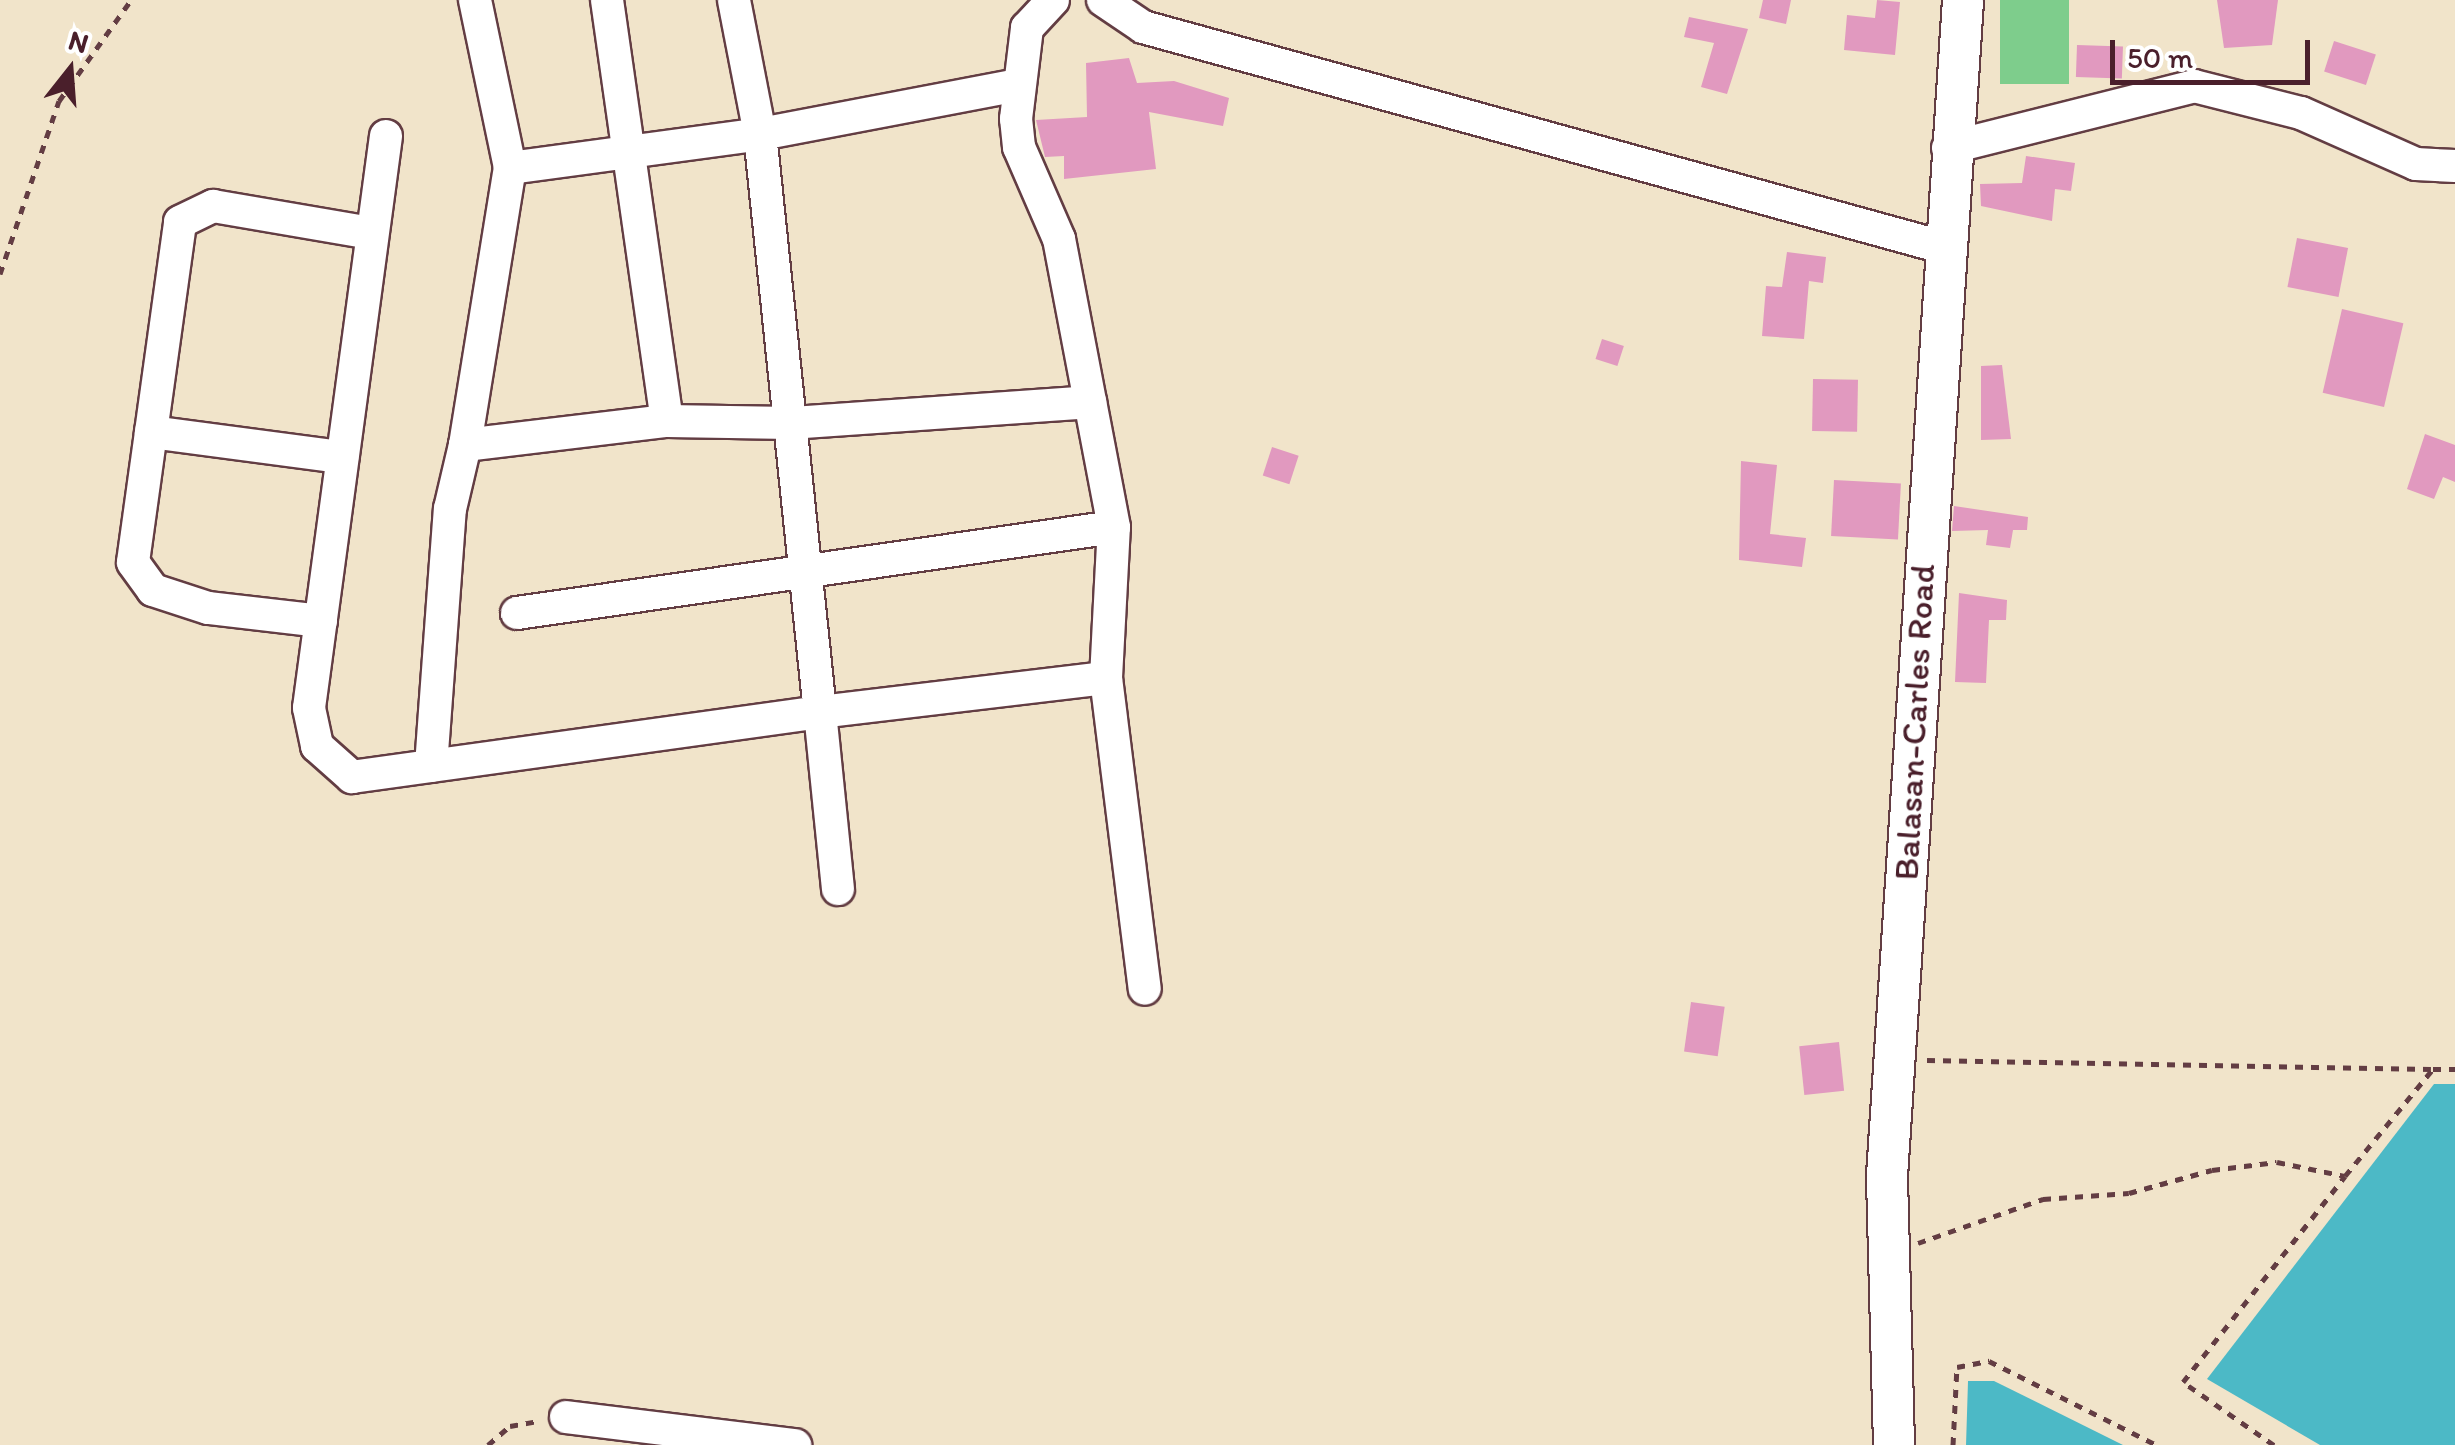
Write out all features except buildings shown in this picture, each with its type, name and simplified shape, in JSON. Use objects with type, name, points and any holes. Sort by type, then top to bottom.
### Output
[{"type":"main road","name":"Balasan-Carles Road","points":[[1894,1445],[1886,1252],[1894,1060],[1948,148],[1962,0]]},
{"type":"street","points":[[431,766],[450,508],[510,168],[475,0]]},
{"type":"street","points":[[606,0],[634,151],[667,422]]},
{"type":"street","points":[[734,0],[760,134],[838,890]]},
{"type":"street","points":[[1053,0],[1027,28],[1018,85],[1019,147],[1059,238],[1114,527],[1106,678],[1145,989]]},
{"type":"street","points":[[1103,0],[1144,27],[1942,246]]},
{"type":"street","points":[[510,168],[760,134],[1018,85]]},
{"type":"street","points":[[1948,148],[2194,86],[2301,113],[2416,164],[2455,166]]},
{"type":"street","points":[[386,136],[310,708],[317,746],[352,777],[820,712],[1096,686],[1106,678]]},
{"type":"street","points":[[321,622],[208,608],[139,579],[133,562],[180,222],[193,209],[372,233]]},
{"type":"street","points":[[464,445],[667,422],[791,424],[1090,402]]},
{"type":"street","points":[[152,432],[342,458]]},
{"type":"street","points":[[517,613],[806,575],[1114,527]]},
{"type":"street","points":[[566,1416],[721,1441],[795,1445]]},
{"type":"path","points":[[0,274],[59,101],[130,0]]},
{"type":"path","points":[[1894,1060],[2455,1069]]},
{"type":"path","points":[[2274,1445],[2183,1382],[2433,1070]]},
{"type":"path","points":[[1886,1252],[2042,1199],[2129,1192],[2212,1170],[2276,1162],[2345,1176]]},
{"type":"path","points":[[1953,1445],[1957,1367],[1990,1361],[2157,1445]]},
{"type":"path","points":[[488,1445],[510,1426],[566,1416]]},
{"type":"green space","points":[[2000,0],[2069,0],[2069,84],[2000,84]]},
{"type":"water","points":[[2434,1084],[2455,1084],[2455,1445],[2320,1445],[2207,1379]]},
{"type":"water","points":[[1968,1381],[1994,1381],[2123,1445],[1966,1445]]}]
